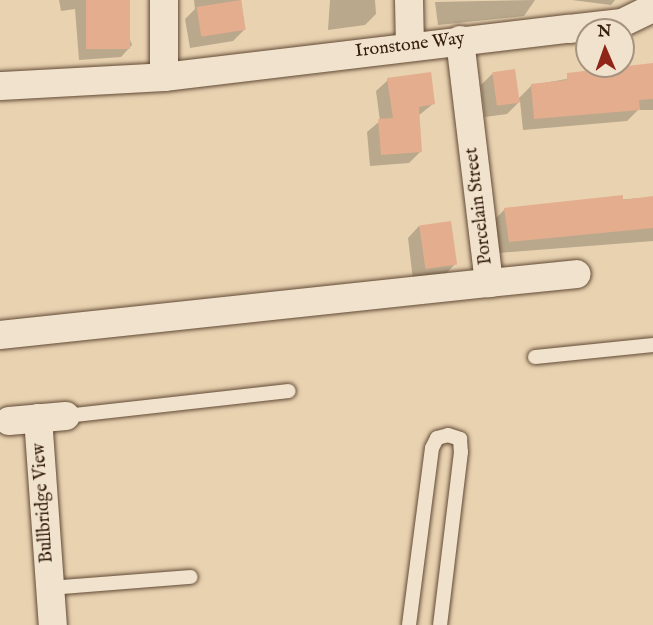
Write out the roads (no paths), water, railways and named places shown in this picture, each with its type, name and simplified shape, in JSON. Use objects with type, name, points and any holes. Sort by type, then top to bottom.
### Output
[{"type":"street","points":[[164,0],[164,77]]},
{"type":"street","points":[[410,0],[410,46]]},
{"type":"street","name":"Ironstone Way","points":[[0,86],[164,77],[460,39],[622,22],[653,8]]},
{"type":"street","name":"Porcelain Street","points":[[460,39],[489,283],[577,274]]},
{"type":"street","points":[[0,335],[489,283]]},
{"type":"street","name":"Bullbridge View","points":[[4,422],[52,417],[50,588],[53,625]]},
{"type":"lane","points":[[535,357],[653,345]]},
{"type":"lane","points":[[52,417],[289,391]]},
{"type":"lane","points":[[409,625],[432,448],[437,438],[448,435],[459,439],[461,452],[440,625]]},
{"type":"lane","name":"Bullbridge View","points":[[50,588],[191,577]]}]
